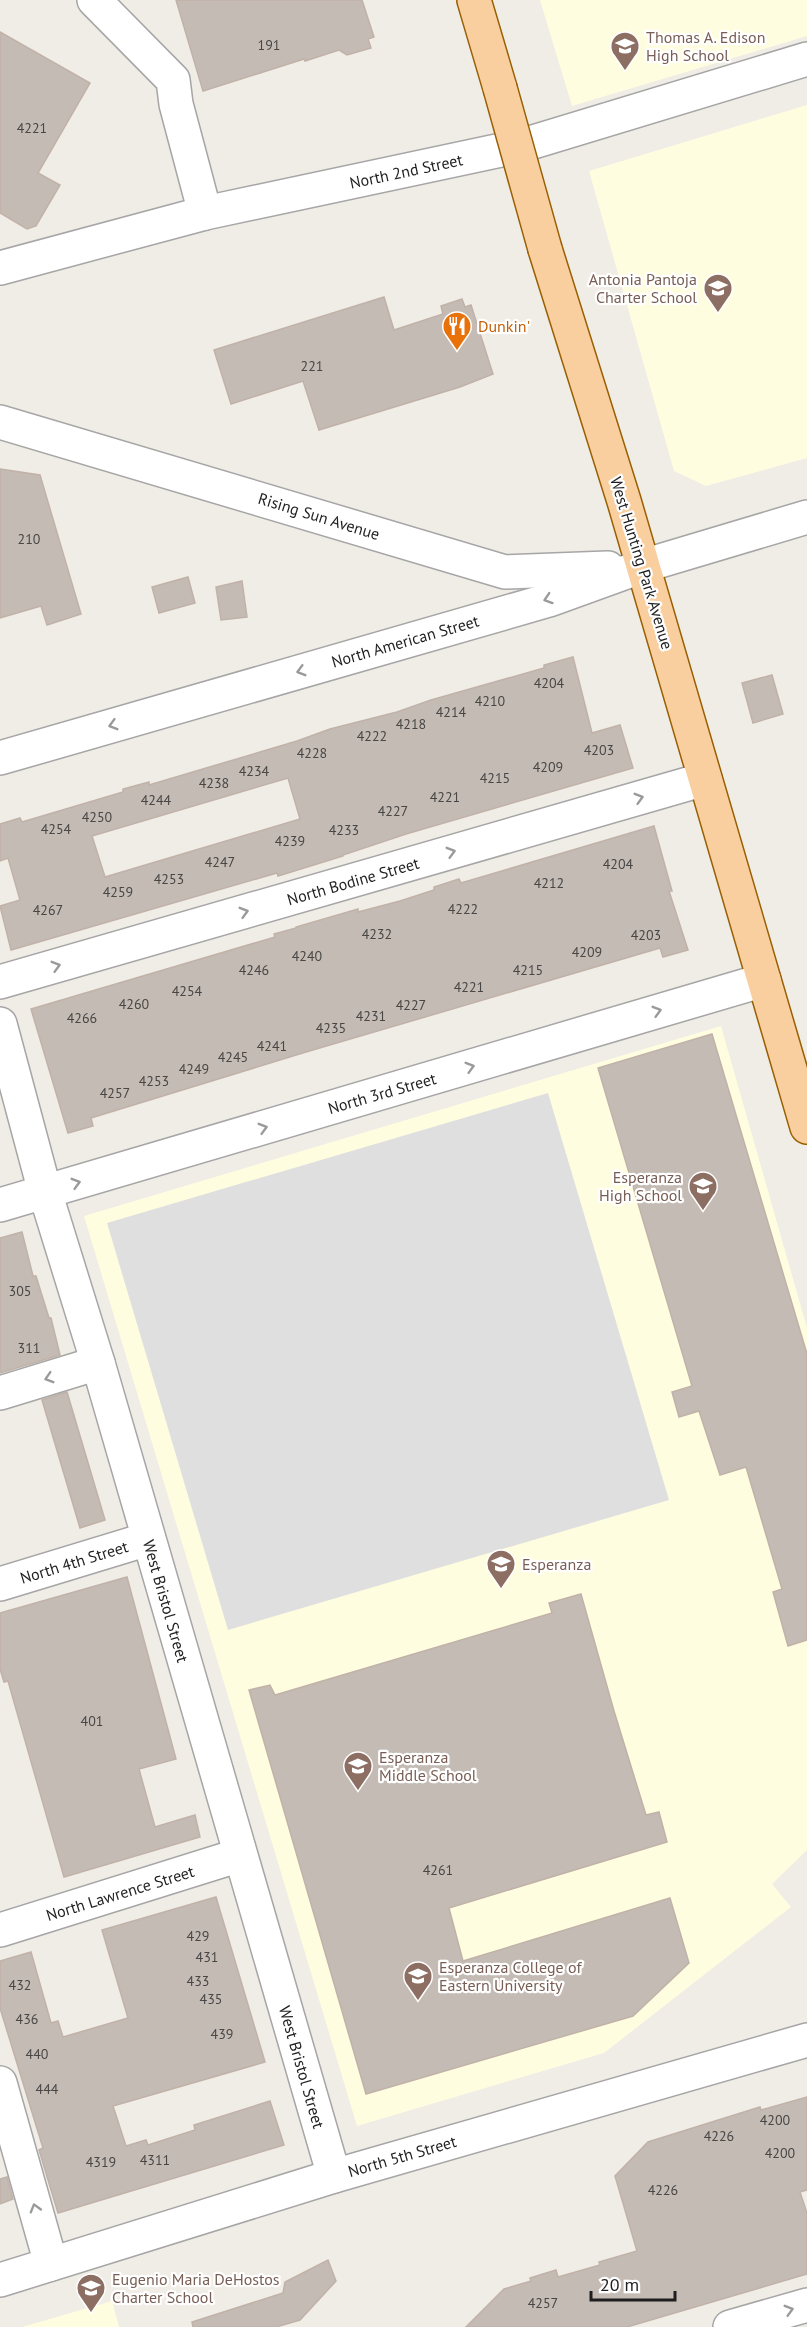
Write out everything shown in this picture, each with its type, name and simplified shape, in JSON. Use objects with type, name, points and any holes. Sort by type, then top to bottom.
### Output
[{"type":"main road","name":"West Hunting Park Avenue","points":[[474,0],[545,249],[643,566],[807,1127]]},
{"type":"street","points":[[94,0],[173,80],[176,104],[205,213]]},
{"type":"street","name":"North 2nd Street","points":[[0,268],[205,213],[520,146],[807,59]]},
{"type":"street","name":"Rising Sun Avenue","points":[[0,422],[505,572],[643,566]]},
{"type":"street","name":"North American Street","points":[[0,758],[549,600],[643,566],[807,517]]},
{"type":"street","name":"North Bodine Street","points":[[0,982],[705,779]]},
{"type":"street","name":"North 3rd Street","points":[[0,1205],[764,980]]},
{"type":"street","name":"West Bristol Street","points":[[0,1024],[45,1192],[98,1363],[334,2176]]},
{"type":"street","points":[[0,1393],[98,1363]]},
{"type":"street","name":"North 4th Street","points":[[0,1584],[148,1539]]},
{"type":"street","name":"North Lawrence Street","points":[[0,1930],[240,1856]]},
{"type":"street","name":"North 5th Street","points":[[0,2280],[334,2176],[807,2040]]},
{"type":"street","points":[[0,2083],[51,2264]]},
{"type":"street","points":[[730,2327],[807,2305]]},
{"type":"shaded area","name":"Thomas A. Edison High School","points":[[540,0],[807,0],[807,36],[572,106]]},
{"type":"shaded area","name":"Antonia Pantoja Charter School","points":[[807,105],[807,458],[706,486],[674,471],[589,171]]},
{"type":"shaded area","name":"Esperanza","points":[[721,1026],[807,1328],[807,1850],[772,1884],[791,1907],[604,2053],[357,2126],[84,1216]]},
{"type":"shaded area","points":[[548,1093],[669,1500],[228,1630],[107,1223]]},
{"type":"shaded area","name":"Eugenio Maria DeHostos Charter School","points":[[112,2301],[119,2327],[22,2327]]},
{"type":"building","points":[[176,0],[362,0],[374,37],[368,39],[371,48],[347,55],[339,50],[203,91]]},
{"type":"building","points":[[0,32],[90,83],[38,173],[60,185],[36,226],[27,229],[0,213]]},
{"type":"building","points":[[384,297],[394,330],[443,314],[441,306],[462,299],[465,307],[471,305],[493,374],[460,387],[319,430],[303,381],[231,404],[214,350]]},
{"type":"building","points":[[0,469],[40,475],[81,614],[47,625],[41,606],[0,618]]},
{"type":"building","points":[[188,577],[195,603],[159,613],[152,587]]},
{"type":"building","points":[[242,581],[247,617],[221,620],[216,587]]},
{"type":"building","points":[[573,657],[592,733],[620,725],[633,768],[406,834],[278,876],[277,873],[11,950],[0,906],[20,900],[8,858],[0,861],[0,824],[20,818],[22,822],[123,792],[123,789],[149,782],[149,785],[330,729],[397,712],[544,668],[544,665]],"holes":[[[288,778],[300,819],[105,877],[92,836]]]},
{"type":"building","points":[[772,675],[783,714],[753,723],[742,683]]},
{"type":"building","points":[[654,826],[672,891],[669,891],[688,950],[663,957],[660,948],[306,1052],[91,1118],[93,1126],[68,1133],[31,1009],[275,937],[274,934],[296,927],[358,909],[358,912],[400,901],[459,879],[461,883]]},
{"type":"building","name":"Esperanza High School","points":[[712,1034],[807,1354],[807,1640],[788,1646],[773,1592],[782,1589],[746,1467],[720,1475],[699,1411],[679,1417],[672,1392],[692,1386],[598,1068]]},
{"type":"building","points":[[22,1232],[33,1276],[36,1276],[49,1318],[51,1318],[60,1355],[0,1373],[0,1238]]},
{"type":"building","points":[[67,1392],[105,1520],[80,1528],[42,1400]]},
{"type":"building","points":[[127,1577],[176,1759],[139,1769],[155,1827],[195,1815],[200,1837],[64,1877],[8,1681],[4,1682],[0,1669],[0,1613]]},
{"type":"building","name":"Esperanza","points":[[581,1594],[646,1815],[659,1812],[667,1842],[449,1908],[463,1961],[670,1898],[689,1963],[633,2016],[366,2094],[249,1690],[270,1685],[275,1695],[552,1613],[549,1603]]},
{"type":"building","points":[[216,1897],[265,2062],[113,2106],[126,2146],[146,2140],[148,2145],[195,2130],[194,2125],[270,2101],[284,2145],[58,2213],[39,2150],[43,2148],[0,2008],[0,1961],[31,1952],[51,2023],[58,2021],[63,2037],[128,2018],[102,1930]]},
{"type":"building","points":[[807,2097],[807,2190],[800,2192],[807,2213],[807,2274],[627,2327],[466,2327],[504,2289],[556,2270],[558,2277],[637,2251],[615,2176],[648,2142],[760,2107],[761,2110]]},
{"type":"building","points":[[7,2177],[13,2199],[0,2204],[0,2179]]},
{"type":"building","points":[[328,2260],[336,2281],[300,2320],[276,2327],[193,2327],[192,2322],[283,2293],[285,2282]]},
{"type":"place","name":"Thomas A. Edison High School","points":[[625,72]]},
{"type":"place","name":"Antonia Pantoja Charter School","points":[[718,314]]},
{"type":"place","name":"Dunkin'","points":[[457,352]]},
{"type":"place","name":"Esperanza High School","points":[[703,1212]]},
{"type":"place","name":"Esperanza","points":[[501,1590]]},
{"type":"place","name":"Esperanza Middle School","points":[[358,1792]]},
{"type":"place","name":"Esperanza College of Eastern University","points":[[418,2002]]},
{"type":"place","name":"Eugenio Maria DeHostos Charter School","points":[[91,2314]]}]
